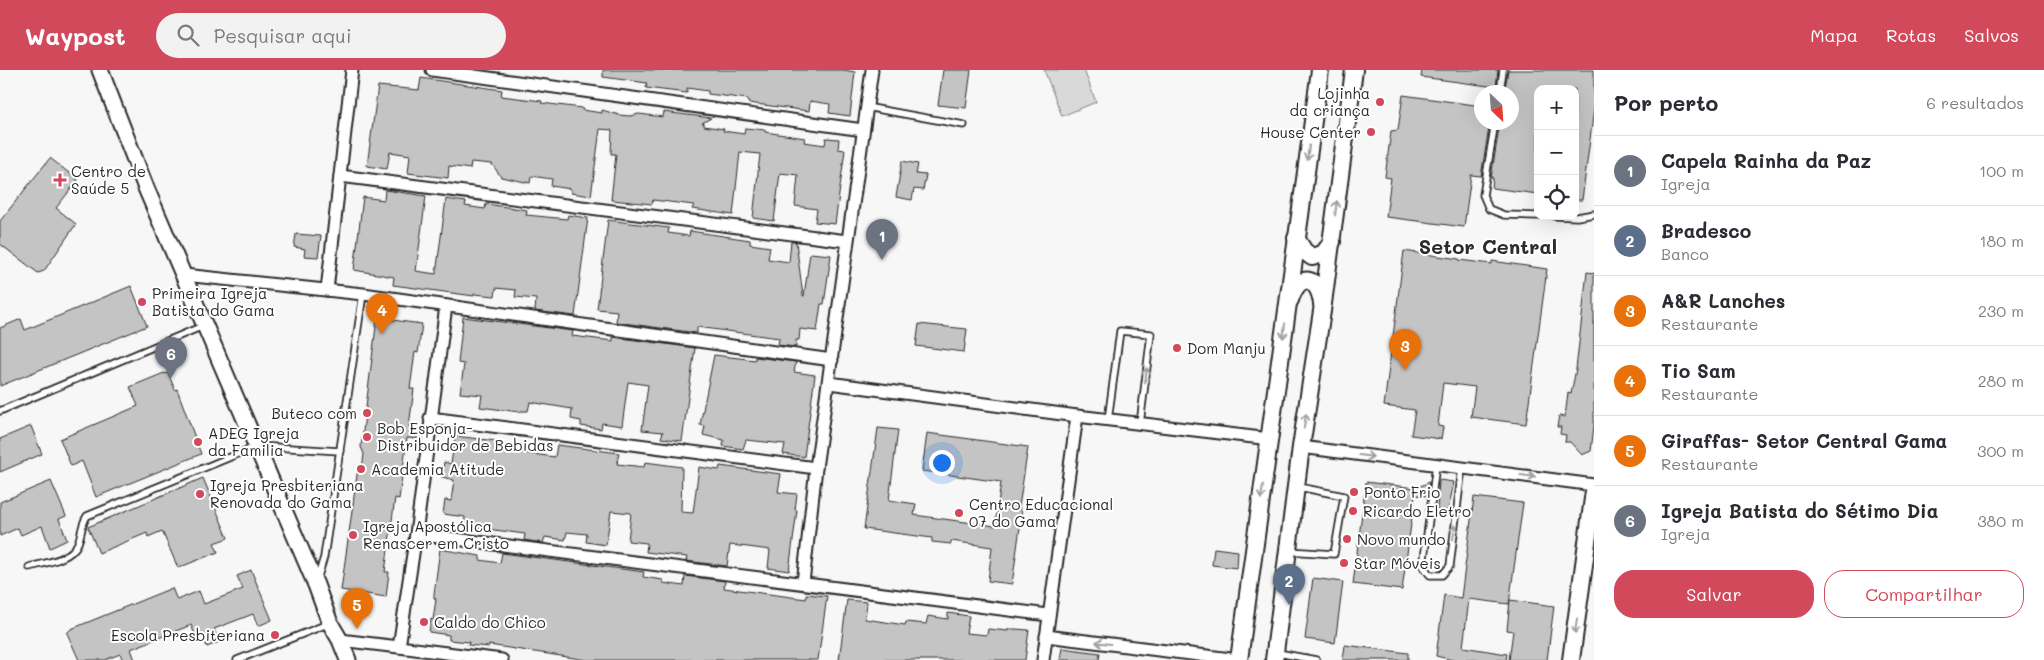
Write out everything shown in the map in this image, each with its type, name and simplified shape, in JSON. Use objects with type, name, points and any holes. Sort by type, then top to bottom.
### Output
[{"type":"main road","points":[[1239,660],[1320,70]]},
{"type":"main road","points":[[1275,656],[1301,448],[1332,242],[1354,70]]},
{"type":"main road","points":[[1296,238],[1304,251],[1312,257],[1323,254],[1332,242]]},
{"type":"main road","points":[[1288,308],[1296,287],[1300,282],[1308,281],[1319,288],[1322,311]]},
{"type":"main road","points":[[1571,660],[1594,491]]},
{"type":"street","points":[[100,70],[146,188],[316,585],[330,623],[340,640],[348,660]]},
{"type":"street","points":[[326,290],[352,70]]},
{"type":"street","points":[[432,70],[863,130]]},
{"type":"street","points":[[803,584],[816,468],[872,70]]},
{"type":"street","points":[[340,176],[847,242]]},
{"type":"street","points":[[184,275],[363,294],[832,360]]},
{"type":"street","points":[[399,647],[446,306]]},
{"type":"street","points":[[829,383],[1108,420],[1270,439]]},
{"type":"street","points":[[1043,660],[1078,416]]},
{"type":"street","points":[[430,418],[816,468]]},
{"type":"street","points":[[1301,448],[1594,485]]},
{"type":"street","points":[[416,534],[1048,615]]},
{"type":"street","points":[[1046,636],[1239,660]]},
{"type":"street","points":[[340,640],[502,660]]},
{"type":"lane","points":[[1501,85],[1503,70]]},
{"type":"lane","points":[[866,107],[964,125]]},
{"type":"lane","points":[[1494,130],[1483,195],[1489,209],[1504,215],[1534,216]]},
{"type":"lane","points":[[1579,217],[1594,214]]},
{"type":"lane","points":[[316,585],[324,558],[363,294]]},
{"type":"lane","points":[[0,412],[205,325]]},
{"type":"lane","points":[[1108,420],[1120,331],[1137,332],[1151,334],[1140,424]]},
{"type":"lane","points":[[29,567],[67,555],[78,544],[82,525],[87,516],[257,446],[340,451]]},
{"type":"lane","points":[[1436,465],[1423,566],[1430,575],[1442,574],[1450,566],[1462,468]]},
{"type":"lane","points":[[1289,551],[1334,554],[1344,496],[1296,487]]},
{"type":"lane","points":[[237,660],[330,623]]},
{"type":"lane","points":[[1275,656],[1316,660]]},
{"type":"shaded area","points":[[1044,70],[1084,70],[1096,102],[1062,116]]},
{"type":"building","points":[[603,70],[843,70],[855,72],[850,116],[829,113],[830,104],[810,101],[809,111],[748,103],[748,99],[708,94],[708,91],[687,88],[687,93],[646,88],[647,83],[603,77]]},
{"type":"building","points":[[943,70],[971,70],[966,108],[938,105]]},
{"type":"building","points":[[1422,70],[1498,70],[1496,85],[1481,85],[1421,77]]},
{"type":"building","points":[[1508,70],[1594,70],[1594,109],[1582,200],[1579,200],[1579,85],[1534,85],[1534,193],[1492,188],[1493,178],[1491,178],[1499,130],[1519,130],[1519,85],[1506,85]]},
{"type":"building","points":[[421,78],[502,90],[501,96],[542,101],[541,103],[582,108],[582,110],[602,113],[602,110],[619,115],[630,116],[639,114],[663,117],[664,112],[711,118],[702,123],[704,123],[704,126],[724,129],[723,131],[744,134],[745,128],[765,130],[765,132],[805,138],[804,142],[825,145],[826,138],[839,139],[838,149],[845,150],[835,224],[815,222],[817,209],[795,206],[798,175],[780,173],[774,221],[753,218],[760,154],[740,152],[733,215],[692,209],[694,205],[653,200],[652,204],[611,200],[616,154],[611,154],[612,130],[600,129],[591,196],[571,193],[571,189],[551,186],[552,179],[531,176],[530,183],[501,177],[492,164],[471,162],[470,169],[449,166],[448,178],[408,173],[410,155],[390,152],[387,169],[367,166],[378,86],[419,90]]},
{"type":"building","points":[[1403,95],[1474,105],[1474,130],[1489,130],[1481,176],[1471,175],[1464,227],[1386,217],[1391,178],[1385,177],[1391,131],[1398,130]]},
{"type":"building","points":[[50,158],[78,180],[56,208],[76,224],[44,271],[38,273],[0,244],[0,221]]},
{"type":"building","points":[[902,161],[918,164],[916,174],[926,175],[923,190],[914,189],[912,200],[896,197]]},
{"type":"building","points":[[385,190],[426,196],[416,271],[436,274],[446,199],[466,202],[465,206],[485,209],[486,204],[527,210],[526,215],[567,219],[568,215],[588,218],[575,316],[535,311],[536,299],[515,297],[516,290],[496,288],[495,296],[474,294],[474,296],[393,285],[394,277],[354,270],[363,197],[384,200]]},
{"type":"building","points":[[608,220],[669,228],[668,233],[689,236],[690,231],[750,240],[750,244],[770,247],[768,259],[789,262],[791,241],[796,242],[803,296],[810,253],[831,255],[824,304],[821,304],[817,331],[800,329],[799,340],[796,340],[796,347],[778,345],[779,338],[697,327],[697,333],[616,322],[617,311],[597,309]]},
{"type":"building","points":[[296,234],[321,236],[318,257],[304,256],[305,249],[294,247]]},
{"type":"building","points":[[1404,251],[1459,260],[1492,264],[1492,261],[1547,269],[1526,424],[1471,417],[1475,387],[1443,383],[1438,426],[1443,427],[1441,439],[1411,435],[1415,410],[1384,406]]},
{"type":"building","points":[[1587,272],[1594,273],[1594,426],[1591,451],[1582,455],[1570,442],[1565,442],[1566,435],[1560,434],[1561,427],[1557,427],[1559,416],[1565,417],[1568,393],[1571,394],[1576,369]]},
{"type":"building","points":[[131,286],[147,326],[0,386],[0,328],[21,319],[25,330]]},
{"type":"building","points":[[463,317],[573,331],[572,336],[613,341],[613,337],[695,348],[682,441],[661,438],[663,432],[642,430],[648,385],[628,382],[622,426],[602,423],[601,429],[581,426],[581,421],[571,419],[572,409],[530,402],[528,411],[520,412],[480,407],[482,395],[460,393],[464,364],[458,363]]},
{"type":"building","points":[[377,318],[422,324],[418,353],[415,352],[410,389],[414,389],[409,426],[418,427],[417,439],[407,438],[399,499],[395,498],[385,572],[389,572],[386,597],[341,590],[358,468],[362,469],[364,454],[361,447]]},
{"type":"building","points":[[919,324],[967,329],[964,352],[916,346]]},
{"type":"building","points":[[714,355],[796,362],[794,372],[815,375],[804,457],[783,454],[785,444],[746,440],[743,449],[723,446],[724,440],[703,435],[705,426],[700,425]]},
{"type":"building","points":[[168,373],[175,390],[177,389],[201,454],[96,497],[82,461],[71,466],[60,439],[138,406],[130,387]]},
{"type":"building","points":[[31,426],[42,454],[0,472],[0,439]]},
{"type":"building","points":[[878,428],[898,430],[889,500],[916,504],[914,515],[995,526],[1001,482],[922,471],[927,433],[1028,447],[1019,507],[1022,513],[1012,584],[988,581],[992,547],[951,541],[951,544],[932,542],[932,538],[864,529]]},
{"type":"building","points":[[455,436],[496,441],[496,446],[516,448],[516,452],[555,457],[557,445],[619,453],[617,464],[644,467],[645,462],[682,467],[681,512],[693,513],[699,467],[719,470],[720,466],[781,474],[778,492],[797,494],[795,510],[797,510],[789,571],[768,568],[770,550],[748,547],[730,545],[727,566],[686,561],[687,557],[646,552],[647,543],[628,541],[631,513],[611,511],[606,545],[586,542],[587,534],[567,532],[565,540],[545,537],[543,543],[524,540],[525,534],[464,526],[465,517],[443,514],[445,500],[451,501],[454,480],[442,477],[444,462],[451,464]]},
{"type":"building","points":[[203,478],[228,538],[214,543],[218,552],[178,568],[162,531],[148,537],[147,533],[99,553],[88,527]]},
{"type":"building","points":[[1439,480],[1454,482],[1448,511],[1437,510]]},
{"type":"building","points":[[51,481],[66,516],[59,519],[67,540],[50,548],[42,526],[21,535],[18,528],[0,536],[0,502]]},
{"type":"building","points":[[1366,482],[1416,488],[1429,482],[1427,496],[1415,495],[1402,590],[1353,584]]},
{"type":"building","points":[[1474,497],[1523,503],[1509,604],[1469,599],[1463,647],[1507,654],[1506,660],[1453,660],[1436,656],[1444,595],[1461,598]]},
{"type":"building","points":[[1214,548],[1238,551],[1237,568],[1212,565]]},
{"type":"building","points":[[440,549],[480,556],[480,560],[500,563],[502,553],[644,572],[643,577],[663,580],[663,583],[684,586],[685,576],[725,581],[724,588],[806,599],[806,594],[827,596],[818,660],[587,660],[489,645],[489,647],[468,645],[469,642],[449,640],[449,635],[429,632],[436,599],[434,594]]},
{"type":"building","points":[[251,570],[272,620],[258,626],[253,614],[214,629],[219,642],[207,647],[202,634],[196,637],[191,625],[131,649],[135,660],[123,660],[120,654],[105,660],[79,660],[67,633],[71,629],[172,588],[177,600],[199,591],[204,604],[243,589],[237,576]]},
{"type":"building","points":[[1313,578],[1343,582],[1335,643],[1305,639]]},
{"type":"building","points":[[847,600],[867,602],[865,619],[905,625],[906,622],[926,624],[928,616],[948,619],[948,613],[969,616],[966,633],[987,635],[988,629],[1008,631],[1008,629],[1029,630],[1025,660],[839,660]]},
{"type":"building","points":[[1510,600],[1554,606],[1547,660],[1509,660],[1513,631],[1507,630]]},
{"type":"building","points":[[1345,645],[1408,653],[1408,660],[1343,660]]},
{"type":"building","points":[[1062,648],[1100,653],[1099,660],[1060,660]]},
{"type":"place","name":"Lojinha da criança","points":[[1380,102]]},
{"type":"place","name":"House Center","points":[[1371,132]]},
{"type":"place","name":"Centro de Saúde 5","points":[[60,180]]},
{"type":"place","name":"Capela Rainha da Paz","points":[[882,260]]},
{"type":"place","name":"Primeira Igreja Batista do Gama","points":[[142,302]]},
{"type":"place","name":"Tio Sam","points":[[382,334]]},
{"type":"place","name":"Dom Manju","points":[[1177,348]]},
{"type":"place","name":"A&R Lanches","points":[[1405,370]]},
{"type":"place","name":"Igreja Batista do Sétimo Dia","points":[[171,378]]},
{"type":"place","name":"Buteco com","points":[[367,413]]},
{"type":"place","name":"Bob Esponja- Distribuidor de Bebidas","points":[[367,437]]},
{"type":"place","name":"ADEG Igreja da Familia","points":[[198,442]]},
{"type":"place","name":"Academia Atitude","points":[[361,469]]},
{"type":"place","name":"Ponto Frio","points":[[1354,492]]},
{"type":"place","name":"Igreja Presbiteriana Renovada do Gama","points":[[200,494]]},
{"type":"place","name":"Ricardo Eletro","points":[[1353,511]]},
{"type":"place","name":"Centro Educacional 07 do Gama","points":[[959,513]]},
{"type":"place","name":"Igreja Apostólica Renascer em Cristo","points":[[353,535]]},
{"type":"place","name":"Novo mundo","points":[[1347,539]]},
{"type":"place","name":"Star Móveis","points":[[1344,563]]},
{"type":"place","name":"Bradesco","points":[[1289,605]]},
{"type":"place","name":"Caldo do Chico","points":[[424,622]]},
{"type":"place","name":"Giraffas- Setor Central Gama","points":[[357,629]]},
{"type":"place","name":"Escola Presbiteriana","points":[[275,635]]},
{"type":"district","name":"Setor Central","points":[[1488,246]]}]
